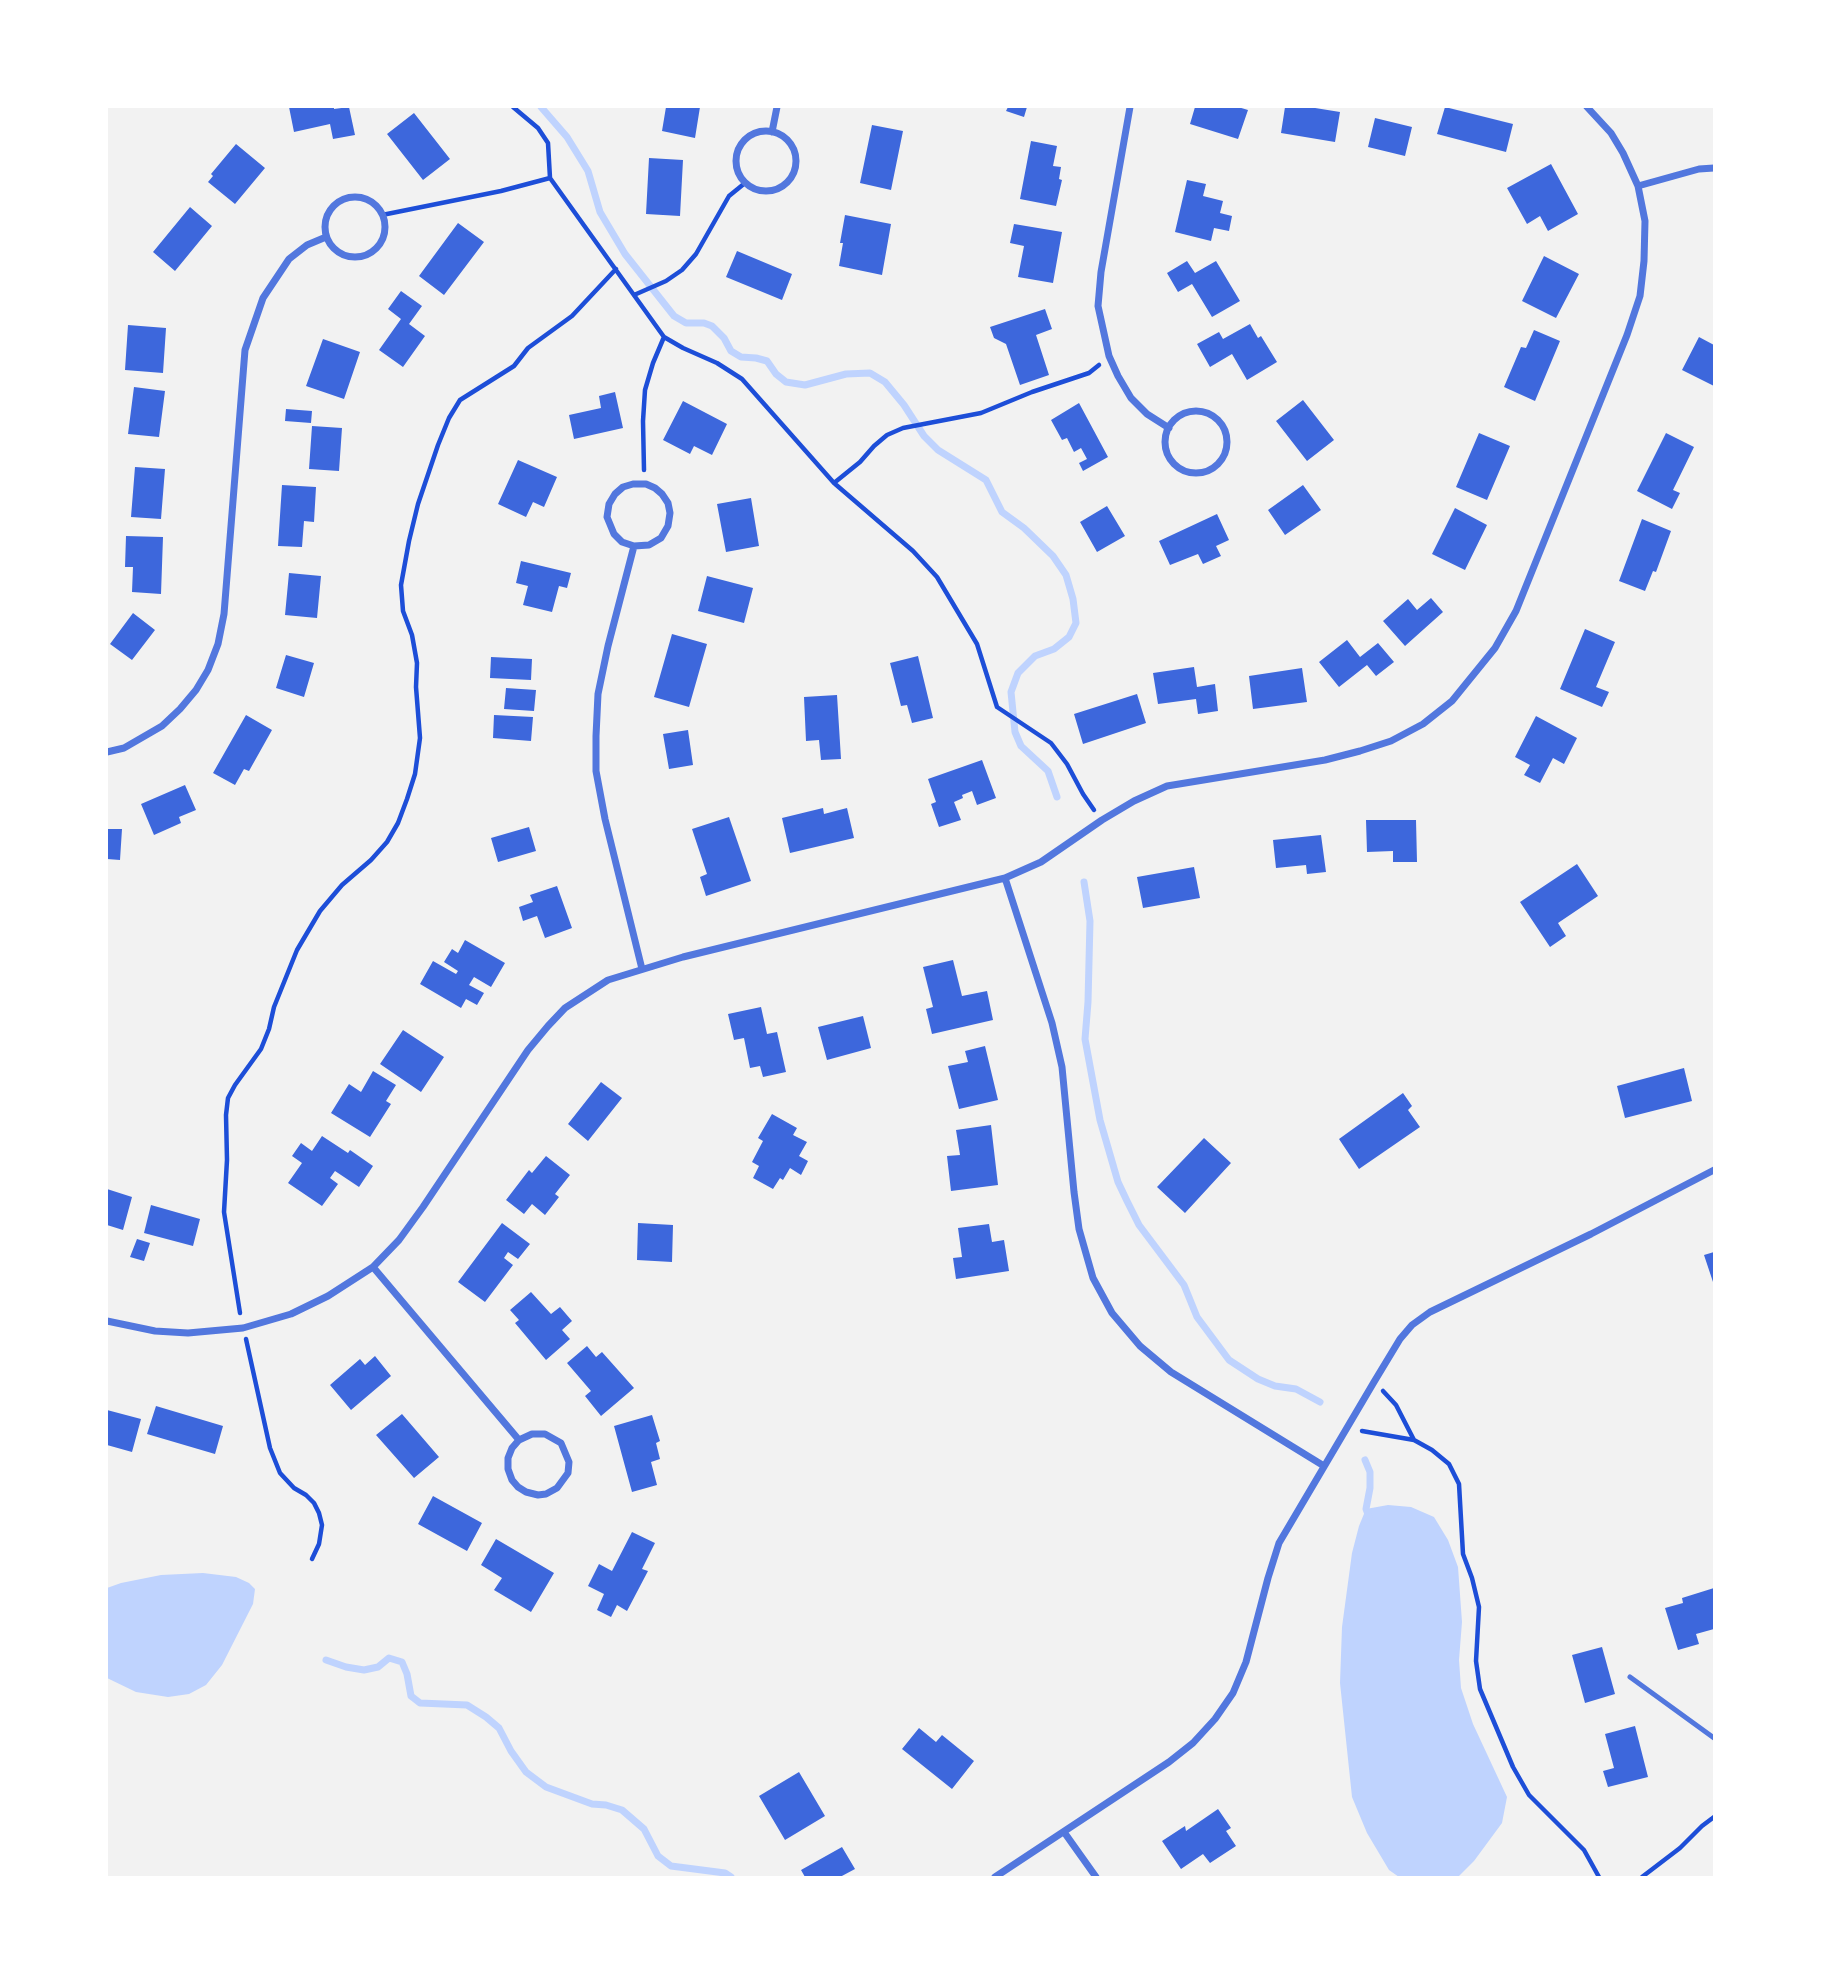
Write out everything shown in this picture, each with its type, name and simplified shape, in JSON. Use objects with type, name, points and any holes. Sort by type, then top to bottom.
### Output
[{"type":"street","points":[[772,132],[777,107]]},
{"type":"street","points":[[1130,107],[1101,272],[1098,306],[1109,356],[1131,398],[1147,414],[1169,428]]},
{"type":"street","points":[[107,1321],[155,1331],[188,1333],[243,1328],[291,1314],[328,1296],[373,1267],[399,1240],[423,1207],[528,1051],[548,1026],[565,1008],[608,981],[642,969],[1004,878],[1041,862],[1101,820],[1167,786],[1325,760],[1391,741],[1423,724],[1452,701],[1495,648],[1516,611],[1627,335],[1640,296],[1645,221],[1639,186],[1611,133],[1587,107]]},
{"type":"street","points":[[772,132],[782,136],[793,147],[796,156],[795,168],[791,179],[785,185],[767,191],[759,190],[745,183],[739,174],[737,153],[750,136],[772,132]]},
{"type":"street","points":[[1639,186],[1699,169],[1714,168]]},
{"type":"street","points":[[361,198],[372,202],[382,215],[385,226],[383,238],[372,251],[363,256],[352,257],[340,253],[326,237],[327,214],[344,199],[361,198]]},
{"type":"street","points":[[107,752],[124,748],[162,726],[196,690],[208,670],[218,644],[224,614],[245,350],[263,298],[289,259],[307,245],[326,237]]},
{"type":"street","points":[[1192,411],[1203,412],[1221,424],[1226,435],[1227,448],[1220,461],[1210,470],[1190,472],[1172,462],[1166,450],[1165,441],[1169,428],[1180,415],[1192,411]]},
{"type":"street","points":[[646,484],[662,494],[668,503],[668,526],[661,537],[649,545],[634,546],[622,542],[614,534],[607,517],[609,504],[623,487],[646,484]]},
{"type":"street","points":[[634,546],[598,694],[596,771],[642,969]]},
{"type":"street","points":[[1004,878],[1052,1023],[1060,1056],[1079,1229],[1093,1278],[1112,1313],[1139,1346],[1171,1372],[1324,1466]]},
{"type":"street","points":[[995,1877],[1169,1762],[1193,1743],[1215,1719],[1233,1693],[1246,1662],[1279,1543],[1345,1428],[1400,1339],[1412,1325],[1430,1312],[1591,1234],[1714,1170]]},
{"type":"street","points":[[373,1267],[519,1440]]},
{"type":"street","points":[[532,1434],[545,1434],[561,1443],[569,1462],[568,1473],[557,1488],[546,1494],[538,1494],[527,1492],[512,1480],[508,1458],[519,1440],[532,1434]]},
{"type":"street","points":[[1064,1832],[1096,1877]]},
{"type":"lane","points":[[1630,1677],[1714,1738]]},
{"type":"path","points":[[513,107],[538,128],[548,143],[550,178],[664,337],[718,363],[742,379],[834,484],[913,551],[937,577],[977,644],[998,706],[1051,743],[1101,820]]},
{"type":"path","points":[[382,215],[501,191],[550,178]]},
{"type":"path","points":[[635,295],[666,281],[682,270],[696,254],[729,196],[745,183]]},
{"type":"path","points":[[312,1559],[319,1544],[319,1513],[314,1503],[280,1473],[270,1448],[243,1328],[224,1212],[228,1098],[261,1049],[285,978],[297,950],[320,911],[387,842],[407,800],[421,738],[416,687],[417,663],[412,635],[403,611],[401,585],[418,504],[449,418],[460,400],[514,366],[528,348],[572,316],[616,269]]},
{"type":"path","points":[[646,484],[643,458],[645,390],[664,337]]},
{"type":"path","points":[[834,484],[887,435],[903,428],[981,413],[1089,373],[1109,356]]},
{"type":"path","points":[[1374,1382],[1396,1405],[1414,1440]]},
{"type":"path","points":[[1345,1428],[1414,1440],[1449,1464],[1460,1484],[1463,1554],[1479,1607],[1476,1661],[1480,1689],[1513,1767],[1529,1795],[1584,1850],[1600,1877]]},
{"type":"path","points":[[1642,1877],[1714,1817]]},
{"type":"water","points":[[1388,1505],[1411,1507],[1434,1517],[1448,1540],[1458,1567],[1462,1622],[1459,1660],[1461,1688],[1473,1724],[1507,1797],[1502,1823],[1474,1861],[1458,1877],[1399,1877],[1389,1870],[1367,1833],[1352,1797],[1340,1683],[1342,1627],[1352,1553],[1359,1526],[1366,1509]]},
{"type":"water","points":[[203,1573],[236,1577],[255,1589],[253,1604],[222,1665],[206,1685],[189,1694],[168,1697],[136,1692],[107,1678],[107,1588],[161,1575]]},
{"type":"building","points":[[289,107],[349,107],[355,135],[333,139],[330,124],[294,132]]},
{"type":"building","points":[[666,107],[700,107],[695,138],[662,131]]},
{"type":"building","points":[[1008,107],[1027,107],[1024,117],[1006,111]]},
{"type":"building","points":[[1195,107],[1238,107],[1248,110],[1238,139],[1190,124]]},
{"type":"building","points":[[1285,107],[1309,107],[1340,112],[1335,142],[1281,133]]},
{"type":"building","points":[[1445,107],[1513,124],[1506,152],[1437,134]]},
{"type":"building","points":[[414,113],[450,159],[423,180],[387,134]]},
{"type":"building","points":[[1375,118],[1412,127],[1405,156],[1368,147]]},
{"type":"building","points":[[872,125],[903,131],[891,190],[860,183]]},
{"type":"building","points":[[1031,141],[1057,146],[1053,166],[1061,167],[1059,179],[1062,180],[1056,206],[1020,199]]},
{"type":"building","points":[[236,144],[265,168],[235,204],[208,182],[213,176],[211,174]]},
{"type":"building","points":[[649,158],[683,160],[680,216],[646,214]]},
{"type":"building","points":[[1551,164],[1578,214],[1548,231],[1540,216],[1527,224],[1507,188]]},
{"type":"building","points":[[1187,180],[1206,184],[1203,196],[1223,201],[1220,213],[1232,216],[1229,231],[1214,228],[1211,241],[1175,232]]},
{"type":"building","points":[[190,207],[212,226],[175,271],[153,252]]},
{"type":"building","points":[[845,215],[891,224],[882,275],[839,266]]},
{"type":"building","points":[[458,223],[484,242],[444,295],[419,276]]},
{"type":"building","points":[[1014,224],[1062,232],[1053,283],[1018,277],[1024,246],[1010,243]]},
{"type":"building","points":[[737,251],[792,274],[782,300],[726,277]]},
{"type":"building","points":[[1544,256],[1579,274],[1556,318],[1522,301]]},
{"type":"building","points":[[1187,261],[1195,273],[1216,261],[1240,301],[1212,317],[1192,284],[1178,292],[1167,273]]},
{"type":"building","points":[[401,291],[422,306],[409,324],[425,336],[403,367],[379,350],[401,319],[388,309]]},
{"type":"building","points":[[1045,309],[1052,329],[1036,335],[1049,375],[1020,385],[1006,344],[994,338],[990,327]]},
{"type":"building","points":[[1250,324],[1277,362],[1247,380],[1232,354],[1210,367],[1197,344],[1219,332],[1223,339]]},
{"type":"building","points":[[128,325],[166,328],[163,373],[125,370]]},
{"type":"building","points":[[1534,330],[1560,341],[1535,401],[1504,387],[1521,347],[1526,348]]},
{"type":"building","points":[[1699,337],[1714,345],[1714,386],[1682,370]]},
{"type":"building","points":[[323,339],[360,352],[344,399],[306,386]]},
{"type":"building","points":[[134,387],[165,391],[159,437],[128,434]]},
{"type":"building","points":[[615,392],[623,428],[574,439],[569,415],[601,408],[599,396]]},
{"type":"building","points":[[1303,400],[1334,440],[1307,461],[1276,421]]},
{"type":"building","points":[[683,401],[727,424],[712,455],[694,446],[690,454],[663,440]]},
{"type":"building","points":[[1079,403],[1108,457],[1083,471],[1079,463],[1087,459],[1081,448],[1074,452],[1067,438],[1062,440],[1051,420]]},
{"type":"building","points":[[286,409],[312,411],[311,423],[285,421]]},
{"type":"building","points":[[312,426],[342,428],[339,471],[309,469]]},
{"type":"building","points":[[1479,433],[1510,446],[1487,500],[1456,487]]},
{"type":"building","points":[[1666,433],[1694,447],[1673,490],[1680,493],[1672,509],[1637,491]]},
{"type":"building","points":[[518,460],[557,477],[544,507],[533,502],[526,517],[498,504]]},
{"type":"building","points":[[135,467],[165,469],[161,519],[131,517]]},
{"type":"building","points":[[282,485],[316,487],[314,522],[304,521],[302,547],[278,546]]},
{"type":"building","points":[[1303,485],[1321,510],[1285,535],[1268,510]]},
{"type":"building","points":[[751,498],[759,546],[726,552],[717,504]]},
{"type":"building","points":[[1107,506],[1125,536],[1097,552],[1080,522]]},
{"type":"building","points":[[1455,508],[1487,525],[1465,570],[1432,554]]},
{"type":"building","points":[[1217,514],[1229,540],[1216,546],[1221,556],[1203,564],[1198,554],[1170,565],[1159,541]]},
{"type":"building","points":[[1642,519],[1671,531],[1656,572],[1653,571],[1645,591],[1619,581]]},
{"type":"building","points":[[126,536],[163,537],[161,594],[132,592],[133,567],[125,567]]},
{"type":"building","points":[[521,561],[571,573],[567,588],[559,586],[552,612],[523,605],[528,586],[516,583]]},
{"type":"building","points":[[289,573],[321,576],[317,618],[285,615]]},
{"type":"building","points":[[707,576],[753,588],[744,623],[698,611]]},
{"type":"building","points":[[1431,598],[1443,612],[1405,646],[1383,621],[1408,599],[1417,610]]},
{"type":"building","points":[[133,613],[155,630],[132,660],[110,644]]},
{"type":"building","points":[[1585,629],[1615,642],[1596,687],[1609,692],[1602,707],[1560,689]]},
{"type":"building","points":[[672,634],[707,644],[689,707],[654,697]]},
{"type":"building","points":[[1347,640],[1360,657],[1378,643],[1394,662],[1376,676],[1367,665],[1339,687],[1319,662]]},
{"type":"building","points":[[286,655],[314,663],[304,697],[276,688]]},
{"type":"building","points":[[918,656],[933,718],[912,723],[907,705],[901,706],[890,663]]},
{"type":"building","points":[[491,657],[532,659],[531,680],[490,678]]},
{"type":"building","points":[[1194,667],[1197,687],[1215,684],[1218,711],[1198,714],[1196,699],[1158,704],[1153,673]]},
{"type":"building","points":[[1302,668],[1307,702],[1253,709],[1249,676]]},
{"type":"building","points":[[506,688],[536,690],[534,711],[504,709]]},
{"type":"building","points":[[1137,694],[1146,723],[1083,744],[1074,714]]},
{"type":"building","points":[[837,695],[841,759],[821,760],[819,740],[806,741],[804,697]]},
{"type":"building","points":[[246,715],[272,730],[249,771],[244,769],[235,785],[213,773]]},
{"type":"building","points":[[494,715],[533,717],[531,741],[493,738]]},
{"type":"building","points":[[1536,716],[1577,738],[1564,764],[1553,758],[1540,783],[1524,775],[1530,765],[1515,757]]},
{"type":"building","points":[[688,730],[693,765],[669,769],[663,734]]},
{"type":"building","points":[[982,760],[996,798],[977,805],[972,791],[962,795],[963,798],[954,802],[961,820],[939,827],[931,804],[936,802],[928,779]]},
{"type":"building","points":[[185,785],[196,810],[179,817],[181,823],[154,835],[141,804]]},
{"type":"building","points":[[823,808],[824,814],[847,808],[854,838],[790,853],[782,818]]},
{"type":"building","points":[[729,817],[751,881],[706,896],[700,877],[707,874],[692,829]]},
{"type":"building","points":[[1366,820],[1416,820],[1417,862],[1393,862],[1393,851],[1367,852]]},
{"type":"building","points":[[529,827],[536,851],[498,862],[491,838]]},
{"type":"building","points":[[107,829],[122,829],[120,860],[107,859]]},
{"type":"building","points":[[1321,835],[1326,872],[1307,874],[1306,865],[1276,868],[1273,840]]},
{"type":"building","points":[[1577,864],[1598,896],[1558,923],[1566,936],[1550,947],[1520,902]]},
{"type":"building","points":[[1194,867],[1200,898],[1143,908],[1137,877]]},
{"type":"building","points":[[557,886],[572,928],[545,938],[537,916],[523,921],[519,907],[533,902],[530,895]]},
{"type":"building","points":[[465,940],[505,963],[491,987],[474,977],[469,985],[484,993],[477,1005],[466,999],[461,1008],[420,984],[433,961],[456,974],[458,971],[444,962],[452,949],[458,953]]},
{"type":"building","points":[[953,960],[962,996],[987,991],[993,1020],[932,1034],[926,1009],[933,1007],[923,967]]},
{"type":"building","points":[[761,1007],[767,1034],[777,1032],[786,1072],[763,1077],[760,1066],[750,1068],[744,1038],[734,1040],[728,1014]]},
{"type":"building","points":[[863,1016],[871,1048],[827,1060],[818,1027]]},
{"type":"building","points":[[403,1030],[444,1057],[421,1092],[380,1064]]},
{"type":"building","points":[[985,1046],[998,1100],[959,1109],[948,1066],[968,1062],[965,1051]]},
{"type":"building","points":[[1684,1068],[1692,1101],[1625,1118],[1617,1086]]},
{"type":"building","points":[[373,1071],[396,1085],[386,1101],[391,1104],[370,1137],[331,1113],[349,1084],[361,1092]]},
{"type":"building","points":[[601,1082],[622,1098],[588,1141],[568,1124]]},
{"type":"building","points":[[1403,1093],[1412,1106],[1408,1110],[1420,1127],[1359,1169],[1339,1139]]},
{"type":"building","points":[[772,1114],[797,1128],[793,1135],[807,1142],[799,1156],[808,1161],[801,1175],[790,1168],[783,1180],[780,1178],[773,1189],[753,1178],[759,1166],[752,1162],[763,1141],[758,1138]]},
{"type":"building","points":[[991,1125],[998,1185],[951,1191],[947,1156],[960,1155],[956,1130]]},
{"type":"building","points":[[322,1136],[348,1153],[350,1150],[373,1166],[359,1187],[335,1171],[330,1178],[338,1184],[322,1206],[288,1183],[302,1163],[292,1156],[301,1143],[312,1151]]},
{"type":"building","points":[[1204,1138],[1231,1163],[1185,1213],[1157,1187]]},
{"type":"building","points":[[546,1156],[570,1175],[555,1194],[559,1197],[545,1215],[532,1204],[524,1214],[506,1200],[529,1170],[532,1173]]},
{"type":"building","points":[[107,1189],[132,1197],[123,1230],[107,1225]]},
{"type":"building","points":[[151,1205],[200,1219],[193,1246],[144,1233]]},
{"type":"building","points":[[502,1223],[530,1244],[518,1259],[508,1252],[504,1258],[513,1265],[485,1302],[458,1282]]},
{"type":"building","points":[[638,1223],[673,1225],[672,1262],[637,1260]]},
{"type":"building","points":[[989,1224],[992,1242],[1004,1240],[1009,1271],[956,1279],[953,1258],[962,1257],[958,1228]]},
{"type":"building","points":[[137,1239],[150,1243],[144,1261],[130,1257]]},
{"type":"building","points":[[1714,1252],[1714,1285],[1704,1255]]},
{"type":"building","points":[[531,1292],[551,1314],[560,1307],[572,1321],[562,1330],[570,1339],[546,1360],[515,1323],[519,1320],[510,1310]]},
{"type":"building","points":[[587,1346],[596,1357],[602,1352],[634,1388],[601,1416],[585,1396],[591,1391],[567,1363]]},
{"type":"building","points":[[375,1356],[391,1376],[351,1410],[330,1385],[360,1359],[365,1365]]},
{"type":"building","points":[[156,1406],[223,1426],[215,1454],[147,1434]]},
{"type":"building","points":[[107,1410],[141,1419],[132,1452],[107,1445]]},
{"type":"building","points":[[402,1414],[439,1457],[414,1478],[376,1435]]},
{"type":"building","points":[[652,1415],[660,1441],[656,1443],[660,1459],[651,1462],[657,1485],[632,1492],[614,1426]]},
{"type":"building","points":[[433,1496],[482,1523],[467,1551],[418,1524]]},
{"type":"building","points":[[632,1532],[655,1543],[642,1569],[648,1571],[627,1611],[617,1605],[611,1617],[597,1610],[604,1594],[588,1586],[599,1564],[612,1571]]},
{"type":"building","points":[[496,1539],[554,1573],[531,1612],[494,1590],[502,1578],[481,1565]]},
{"type":"building","points":[[1714,1588],[1714,1629],[1696,1634],[1699,1644],[1678,1650],[1665,1608],[1683,1603],[1682,1598]]},
{"type":"building","points":[[1602,1647],[1615,1694],[1585,1703],[1572,1655]]},
{"type":"building","points":[[1635,1726],[1648,1777],[1608,1787],[1603,1771],[1614,1768],[1605,1734]]},
{"type":"building","points":[[919,1728],[936,1742],[942,1735],[974,1761],[952,1789],[902,1749]]},
{"type":"building","points":[[799,1772],[825,1816],[785,1840],[759,1796]]},
{"type":"building","points":[[1218,1809],[1231,1828],[1226,1831],[1236,1846],[1210,1863],[1203,1854],[1181,1869],[1162,1841],[1185,1826],[1186,1831]]},
{"type":"building","points":[[842,1847],[855,1869],[840,1877],[805,1877],[801,1870]]},
{"type":"waterway","points":[[541,107],[567,137],[588,171],[600,212],[625,254],[674,316],[686,323],[712,326],[724,338],[731,351],[741,357],[767,361],[786,382],[805,385],[846,374],[870,373],[885,382],[924,436],[938,450],[986,480],[1002,512],[1024,528],[1053,556],[1066,575],[1076,623],[1069,637],[1054,649],[1035,656],[1018,673],[1011,692],[1015,732],[1021,746],[1048,771],[1057,797]]},
{"type":"waterway","points":[[1084,882],[1090,921],[1085,1039],[1100,1120],[1118,1182],[1139,1225],[1184,1285],[1197,1317],[1229,1360],[1258,1379],[1275,1386],[1296,1389],[1320,1402]]},
{"type":"waterway","points":[[1365,1460],[1370,1472],[1366,1509],[1369,1517]]},
{"type":"waterway","points":[[326,1660],[364,1670],[378,1667],[389,1658],[402,1662],[411,1696],[420,1703],[467,1705],[486,1717],[499,1728],[526,1772],[546,1787],[592,1804],[622,1810],[644,1829],[658,1856],[671,1866],[725,1873],[731,1877]]}]
